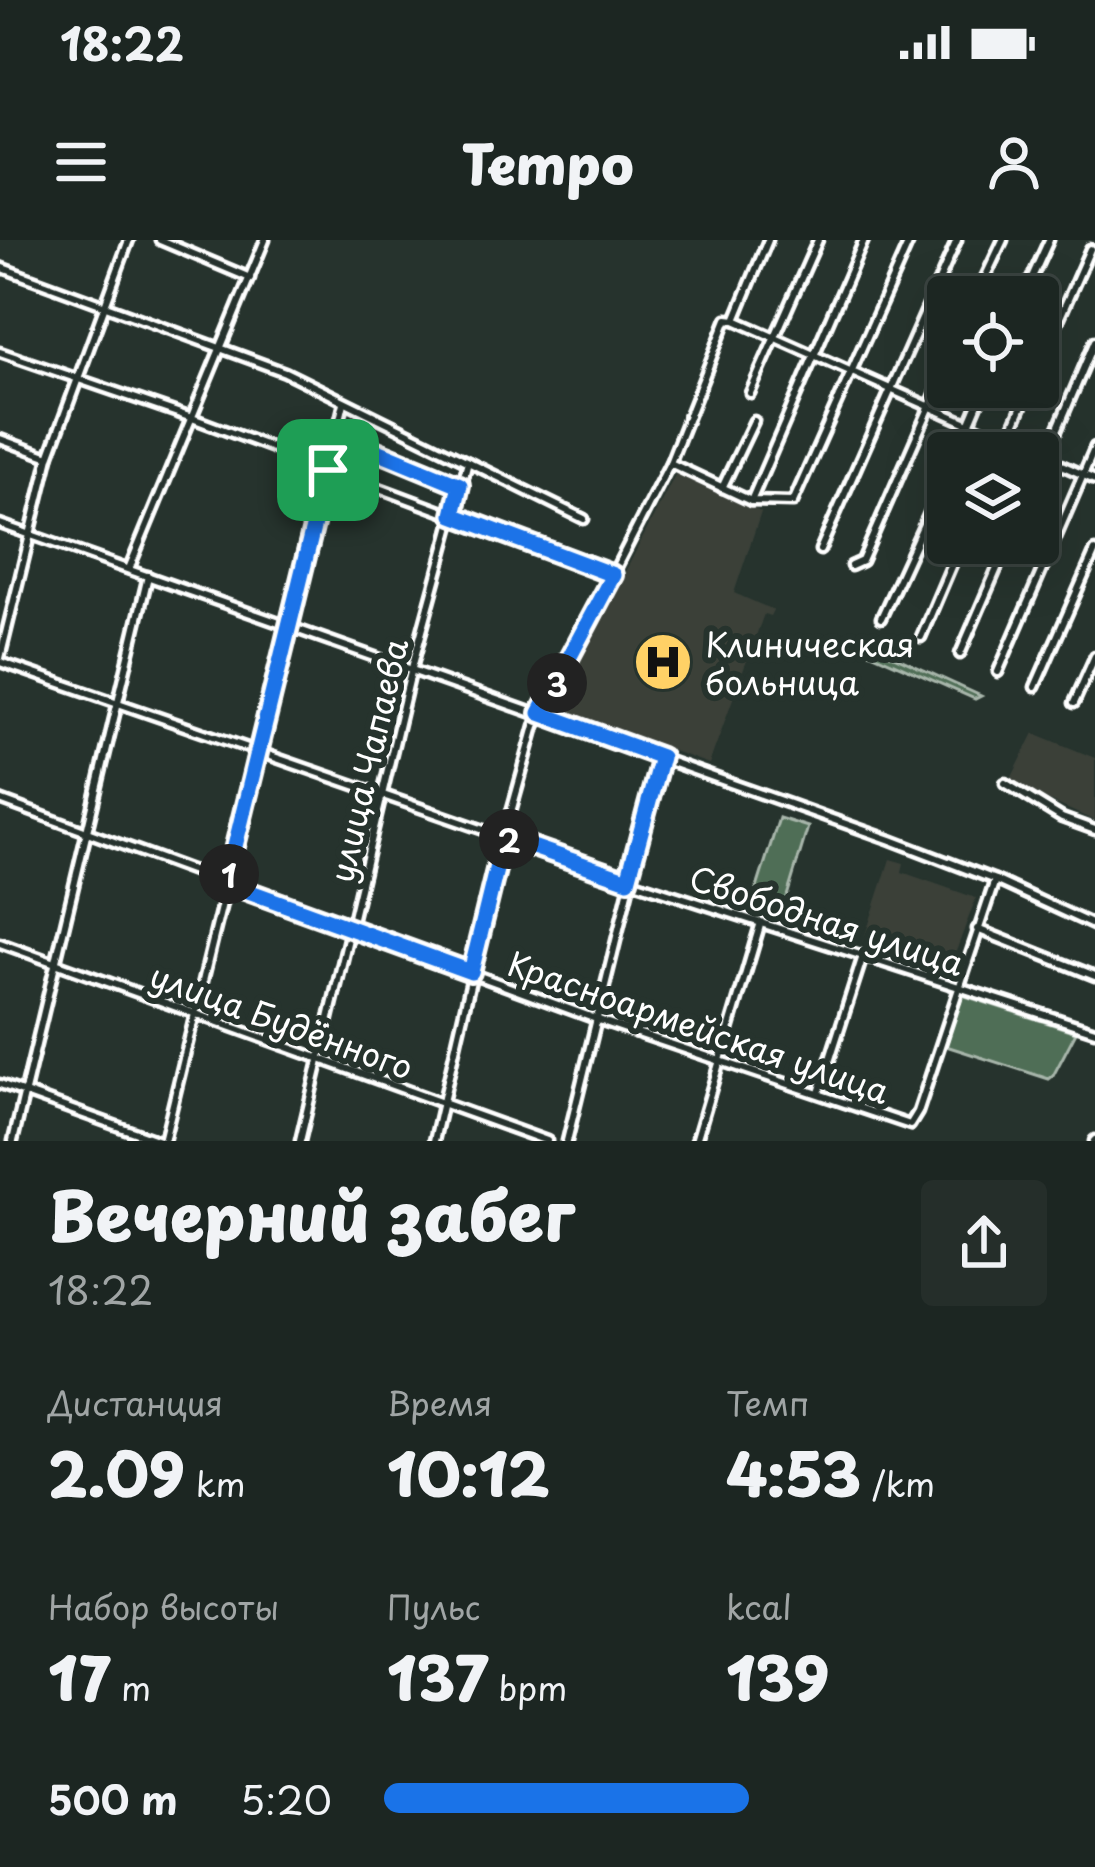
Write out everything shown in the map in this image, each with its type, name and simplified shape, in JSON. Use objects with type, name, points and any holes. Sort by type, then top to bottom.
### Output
[{"type":"street","points":[[0,660],[50,457],[129,240]]},
{"type":"street","points":[[160,240],[250,278]]},
{"type":"street","points":[[129,570],[266,240]]},
{"type":"street","points":[[735,320],[768,240]]},
{"type":"street","points":[[750,393],[818,240]]},
{"type":"street","points":[[751,500],[864,240]]},
{"type":"street","points":[[669,465],[751,500],[793,502],[910,240]]},
{"type":"street","points":[[820,550],[957,240]]},
{"type":"street","points":[[986,276],[1003,240]]},
{"type":"street","points":[[1033,276],[1049,240]]},
{"type":"street","points":[[1059,319],[1090,249]]},
{"type":"street","points":[[0,267],[285,372],[584,519]]},
{"type":"street","points":[[434,1141],[504,837],[540,713],[669,465],[727,319],[927,405]]},
{"type":"street","points":[[1056,432],[1095,341]]},
{"type":"street","points":[[0,352],[192,418],[613,575]]},
{"type":"street","points":[[0,1084],[162,1141],[344,403]]},
{"type":"street","points":[[850,566],[862,561],[929,408]]},
{"type":"street","points":[[934,408],[989,432]]},
{"type":"street","points":[[966,432],[976,408]]},
{"type":"street","points":[[722,488],[754,422]]},
{"type":"street","points":[[336,434],[460,485]]},
{"type":"street","points":[[0,439],[50,457]]},
{"type":"street","points":[[998,671],[1095,447]]},
{"type":"street","name":"улица Чапаева","points":[[300,1141],[412,668],[468,462]]},
{"type":"street","points":[[1059,463],[1095,480]]},
{"type":"street","points":[[881,618],[927,518]]},
{"type":"street","points":[[0,524],[661,757],[994,880],[1095,926]]},
{"type":"street","points":[[1035,687],[1095,551]]},
{"type":"street","points":[[921,637],[952,564]]},
{"type":"street","points":[[960,654],[1000,564]]},
{"type":"street","points":[[13,1141],[148,577]]},
{"type":"street","points":[[1074,703],[1095,656]]},
{"type":"street","name":"Свободная улица","points":[[0,660],[628,880],[1095,1031]]},
{"type":"street","points":[[566,1141],[661,757]]},
{"type":"street","points":[[1005,782],[1062,818],[1095,830]]},
{"type":"street","name":"Красноармейская улица","points":[[0,800],[596,1019],[910,1125],[957,986]]},
{"type":"street","points":[[957,986],[994,880]]},
{"type":"street","points":[[696,1141],[761,922]]},
{"type":"street","points":[[977,929],[1095,976]]},
{"type":"street","name":"улица Будённого","points":[[0,943],[547,1141]]},
{"type":"street","points":[[819,1093],[862,956]]},
{"type":"shaded area","name":"Клиническая больница","points":[[676,473],[761,512],[734,593],[773,610],[770,616],[764,614],[709,764],[555,708]]},
{"type":"shaded area","points":[[1034,733],[1095,758],[1095,821],[1009,783]]},
{"type":"shaded area","points":[[890,859],[904,863],[902,872],[976,898],[949,970],[863,942]]},
{"type":"green space","points":[[852,637],[981,696],[975,699],[849,643]]},
{"type":"green space","points":[[779,818],[808,827],[781,916],[751,907]]},
{"type":"green space","points":[[962,995],[1076,1032],[1053,1076],[1049,1079],[946,1046]]},
{"type":"place","name":"Клиническая больница","points":[[663,662]]},
{"type":"route","points":[[336,434],[460,485],[453,515],[613,575],[540,713],[661,757],[628,880],[504,837],[471,972],[226,883],[328,470],[336,434]]}]
